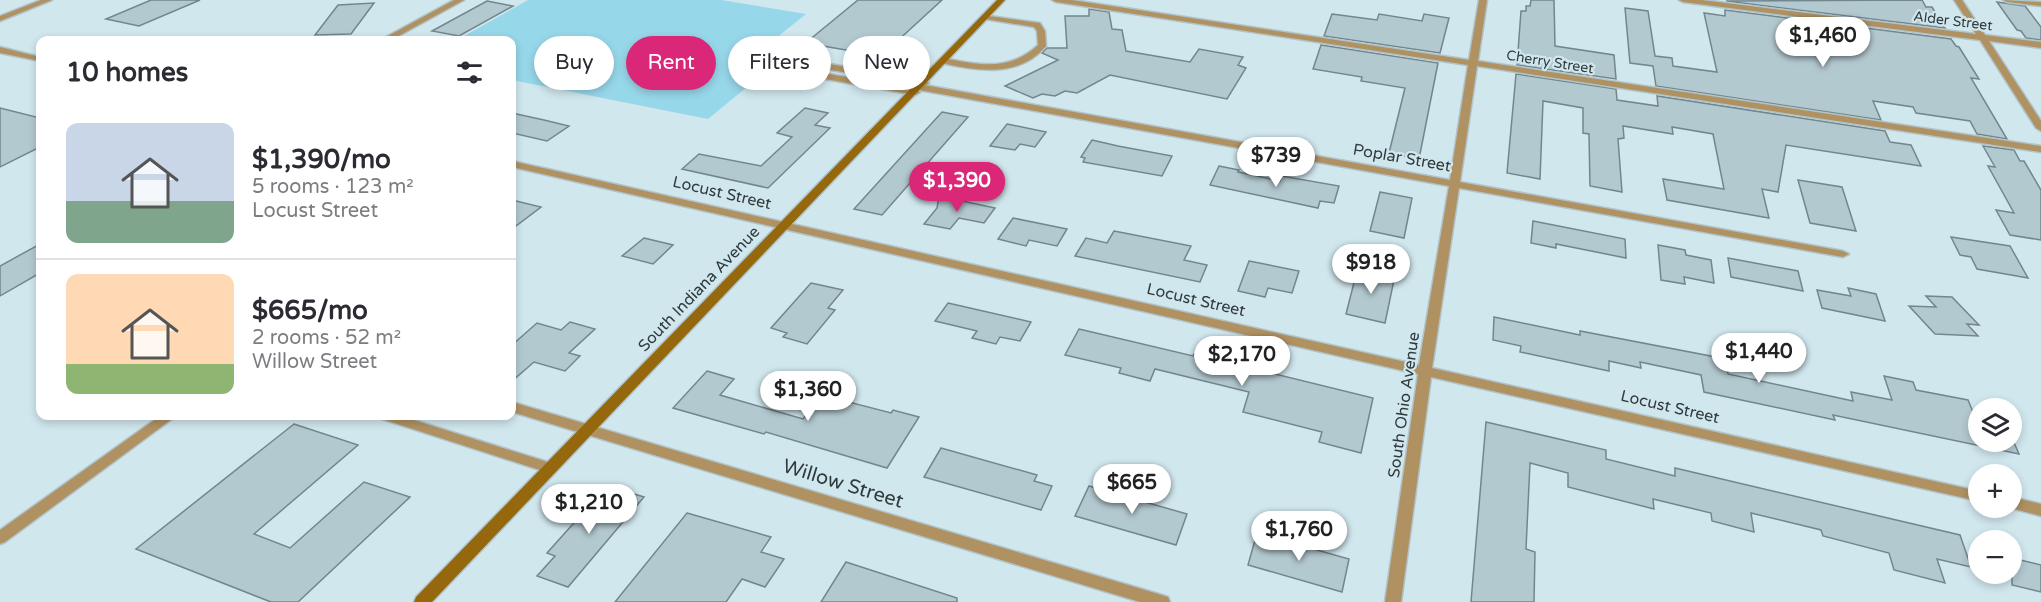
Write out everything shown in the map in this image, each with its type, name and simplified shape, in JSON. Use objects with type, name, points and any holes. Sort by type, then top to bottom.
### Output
[{"type":"main road","name":"South Indiana Avenue","points":[[930,76],[1001,0]]},
{"type":"main road","name":"South Indiana Avenue","points":[[422,602],[916,90]]},
{"type":"street","points":[[0,19],[48,0]]},
{"type":"street","points":[[392,36],[460,0]]},
{"type":"street","name":"Cherry Street","points":[[1056,0],[2041,149]]},
{"type":"street","name":"South Ohio Avenue","points":[[1393,602],[1425,369],[1483,0]]},
{"type":"street","name":"Alder Street","points":[[1683,0],[2041,45]]},
{"type":"street","points":[[1958,0],[2041,128]]},
{"type":"street","points":[[2007,0],[2041,4]]},
{"type":"street","points":[[944,61],[987,69],[1004,68],[1035,54],[1042,46],[1041,31],[1037,25],[985,17]]},
{"type":"street","points":[[0,50],[36,59]]},
{"type":"street","name":"Poplar Street","points":[[930,89],[1843,254]]},
{"type":"street","name":"Locust Street","points":[[516,165],[1968,494]]},
{"type":"street","name":"Willow Street","points":[[516,408],[1162,602]]},
{"type":"street","points":[[0,538],[163,420]]},
{"type":"street","points":[[399,420],[549,468]]},
{"type":"street","points":[[2022,505],[2041,510]]},
{"type":"shaded area","points":[[528,0],[721,0],[806,14],[778,36],[728,36],[728,90],[743,90],[708,119],[562,90],[614,90],[614,36],[534,36],[534,84],[516,81],[516,36],[464,36]]},
{"type":"building","points":[[151,0],[200,0],[139,26],[106,19]]},
{"type":"building","points":[[858,0],[942,0],[903,36],[843,36],[843,49],[831,47],[831,36],[814,36]]},
{"type":"building","points":[[1531,0],[1554,0],[1555,46],[1614,55],[1616,79],[1517,65],[1521,11],[1526,11],[1526,6],[1530,6]]},
{"type":"building","points":[[1922,0],[1926,7],[1932,7],[1945,28],[1726,1]]},
{"type":"building","points":[[487,1],[513,6],[459,36],[432,31]]},
{"type":"building","points":[[1997,2],[2025,6],[2041,27],[2041,40],[2026,38],[2021,31],[2017,30]]},
{"type":"building","points":[[374,3],[351,34],[315,35],[338,5]]},
{"type":"building","points":[[1625,8],[1648,11],[1655,56],[1672,58],[1673,66],[1717,72],[1704,13],[1725,16],[1725,10],[1951,39],[1959,47],[1979,79],[1971,78],[2007,139],[1977,134],[1970,121],[1916,113],[1913,107],[1873,101],[1881,120],[1656,86],[1653,66],[1630,63]]},
{"type":"building","points":[[1089,9],[1109,12],[1112,29],[1122,30],[1126,51],[1190,62],[1199,49],[1243,57],[1238,65],[1246,68],[1227,99],[1110,75],[1077,93],[1065,91],[1055,96],[1042,94],[1033,98],[1005,86],[1058,60],[1042,53],[1047,48],[1067,48],[1065,16],[1089,16]]},
{"type":"building","points":[[1332,14],[1377,20],[1379,14],[1422,21],[1424,14],[1449,18],[1440,53],[1324,36]]},
{"type":"building","points":[[1321,45],[1438,63],[1419,159],[1389,153],[1405,88],[1361,81],[1362,77],[1313,69]]},
{"type":"building","points":[[1516,74],[1616,89],[1617,100],[1658,106],[1657,96],[1885,131],[1890,142],[1911,145],[1921,166],[1786,145],[1778,192],[1762,189],[1769,218],[1667,200],[1663,179],[1724,189],[1713,134],[1672,127],[1673,134],[1623,126],[1624,138],[1618,139],[1622,192],[1590,186],[1589,134],[1583,133],[1583,108],[1543,101],[1540,179],[1507,173]]},
{"type":"building","points":[[0,108],[36,117],[36,149],[0,167]]},
{"type":"building","points":[[805,108],[828,113],[815,125],[830,128],[768,188],[682,169],[699,154],[761,166],[792,137],[777,133]]},
{"type":"building","points":[[942,112],[968,117],[882,215],[854,209]]},
{"type":"building","points":[[516,114],[569,126],[547,141],[516,134]]},
{"type":"building","points":[[1007,124],[1046,132],[1035,147],[1020,144],[1015,150],[990,146]]},
{"type":"building","points":[[1092,140],[1172,156],[1162,176],[1083,162],[1085,158],[1081,157]]},
{"type":"building","points":[[1983,146],[2014,150],[2020,161],[2024,161],[2041,190],[2041,240],[2010,235],[1996,210],[2014,213],[1988,166],[1995,167]]},
{"type":"building","points":[[1219,166],[1280,181],[1282,176],[1339,186],[1334,203],[1320,201],[1318,208],[1210,185]]},
{"type":"building","points":[[1798,180],[1842,187],[1856,231],[1810,223]]},
{"type":"building","points":[[1380,192],[1412,198],[1404,238],[1370,231]]},
{"type":"building","points":[[939,196],[995,208],[984,223],[959,218],[950,229],[924,224],[937,208]]},
{"type":"building","points":[[516,201],[541,207],[516,226]]},
{"type":"building","points":[[1013,218],[1067,229],[1057,246],[1029,240],[1026,246],[998,239]]},
{"type":"building","points":[[1533,221],[1625,239],[1626,258],[1556,244],[1556,248],[1531,243]]},
{"type":"building","points":[[1114,231],[1191,246],[1184,260],[1207,265],[1200,282],[1075,256],[1086,238],[1107,243]]},
{"type":"building","points":[[1951,237],[2010,246],[2028,278],[1977,269],[1971,257],[1960,255]]},
{"type":"building","points":[[644,238],[673,245],[653,264],[622,256]]},
{"type":"building","points":[[1658,245],[1685,250],[1686,255],[1711,260],[1714,283],[1684,277],[1685,284],[1661,280]]},
{"type":"building","points":[[36,246],[36,275],[0,296],[0,266]]},
{"type":"building","points":[[1728,258],[1798,271],[1803,291],[1731,277]]},
{"type":"building","points":[[1249,261],[1299,271],[1292,293],[1268,288],[1265,297],[1238,291]]},
{"type":"building","points":[[1358,267],[1395,275],[1385,323],[1346,314]]},
{"type":"building","points":[[811,283],[843,290],[828,308],[835,310],[807,344],[783,337],[787,333],[771,328]]},
{"type":"building","points":[[1848,288],[1876,294],[1885,321],[1822,308],[1817,290],[1851,296]]},
{"type":"building","points":[[1926,296],[1952,297],[1979,325],[1967,324],[1978,336],[1935,334],[1909,306],[1936,307]]},
{"type":"building","points":[[948,303],[1031,322],[1020,341],[1000,337],[996,344],[972,338],[977,331],[935,321]]},
{"type":"building","points":[[1494,317],[1580,335],[1580,331],[1726,359],[1728,374],[1853,401],[1851,392],[1892,400],[1884,376],[1913,382],[1916,390],[1968,400],[1968,443],[1833,415],[1835,420],[1704,392],[1701,375],[1640,362],[1641,368],[1609,361],[1609,371],[1520,352],[1521,346],[1493,340]]},
{"type":"building","points":[[570,322],[595,329],[569,353],[580,356],[565,371],[534,362],[516,378],[516,341],[537,323],[561,330]]},
{"type":"building","points":[[1079,329],[1193,356],[1194,354],[1373,398],[1361,453],[1319,442],[1322,432],[1243,412],[1249,392],[1155,369],[1150,381],[1119,373],[1121,368],[1065,355]]},
{"type":"building","points":[[707,371],[734,379],[720,395],[803,419],[822,395],[891,413],[893,410],[919,417],[887,468],[766,432],[764,434],[673,408]]},
{"type":"building","points":[[1486,422],[1606,450],[1606,459],[1675,476],[1675,468],[1960,535],[1968,558],[1968,566],[1937,559],[1945,583],[1894,570],[1889,553],[1823,536],[1821,530],[1751,513],[1754,532],[1712,521],[1711,513],[1653,499],[1654,509],[1568,487],[1568,473],[1530,463],[1526,549],[1535,552],[1534,602],[1471,602]]},
{"type":"building","points":[[294,424],[358,445],[254,534],[290,548],[364,482],[410,497],[298,602],[271,602],[136,549]]},
{"type":"building","points":[[941,448],[1037,475],[1034,481],[1052,486],[1041,510],[924,477]]},
{"type":"building","points":[[607,486],[644,497],[568,587],[537,576],[555,556],[547,553]]},
{"type":"building","points":[[1089,486],[1187,514],[1176,545],[1075,516]]},
{"type":"building","points":[[687,513],[771,537],[761,552],[784,559],[765,587],[742,579],[726,602],[615,602]]},
{"type":"building","points":[[1257,533],[1349,559],[1342,592],[1248,565]]},
{"type":"building","points":[[2022,560],[2041,565],[2041,592],[2012,585],[2022,584]]},
{"type":"building","points":[[846,562],[957,598],[957,602],[821,602]]}]
